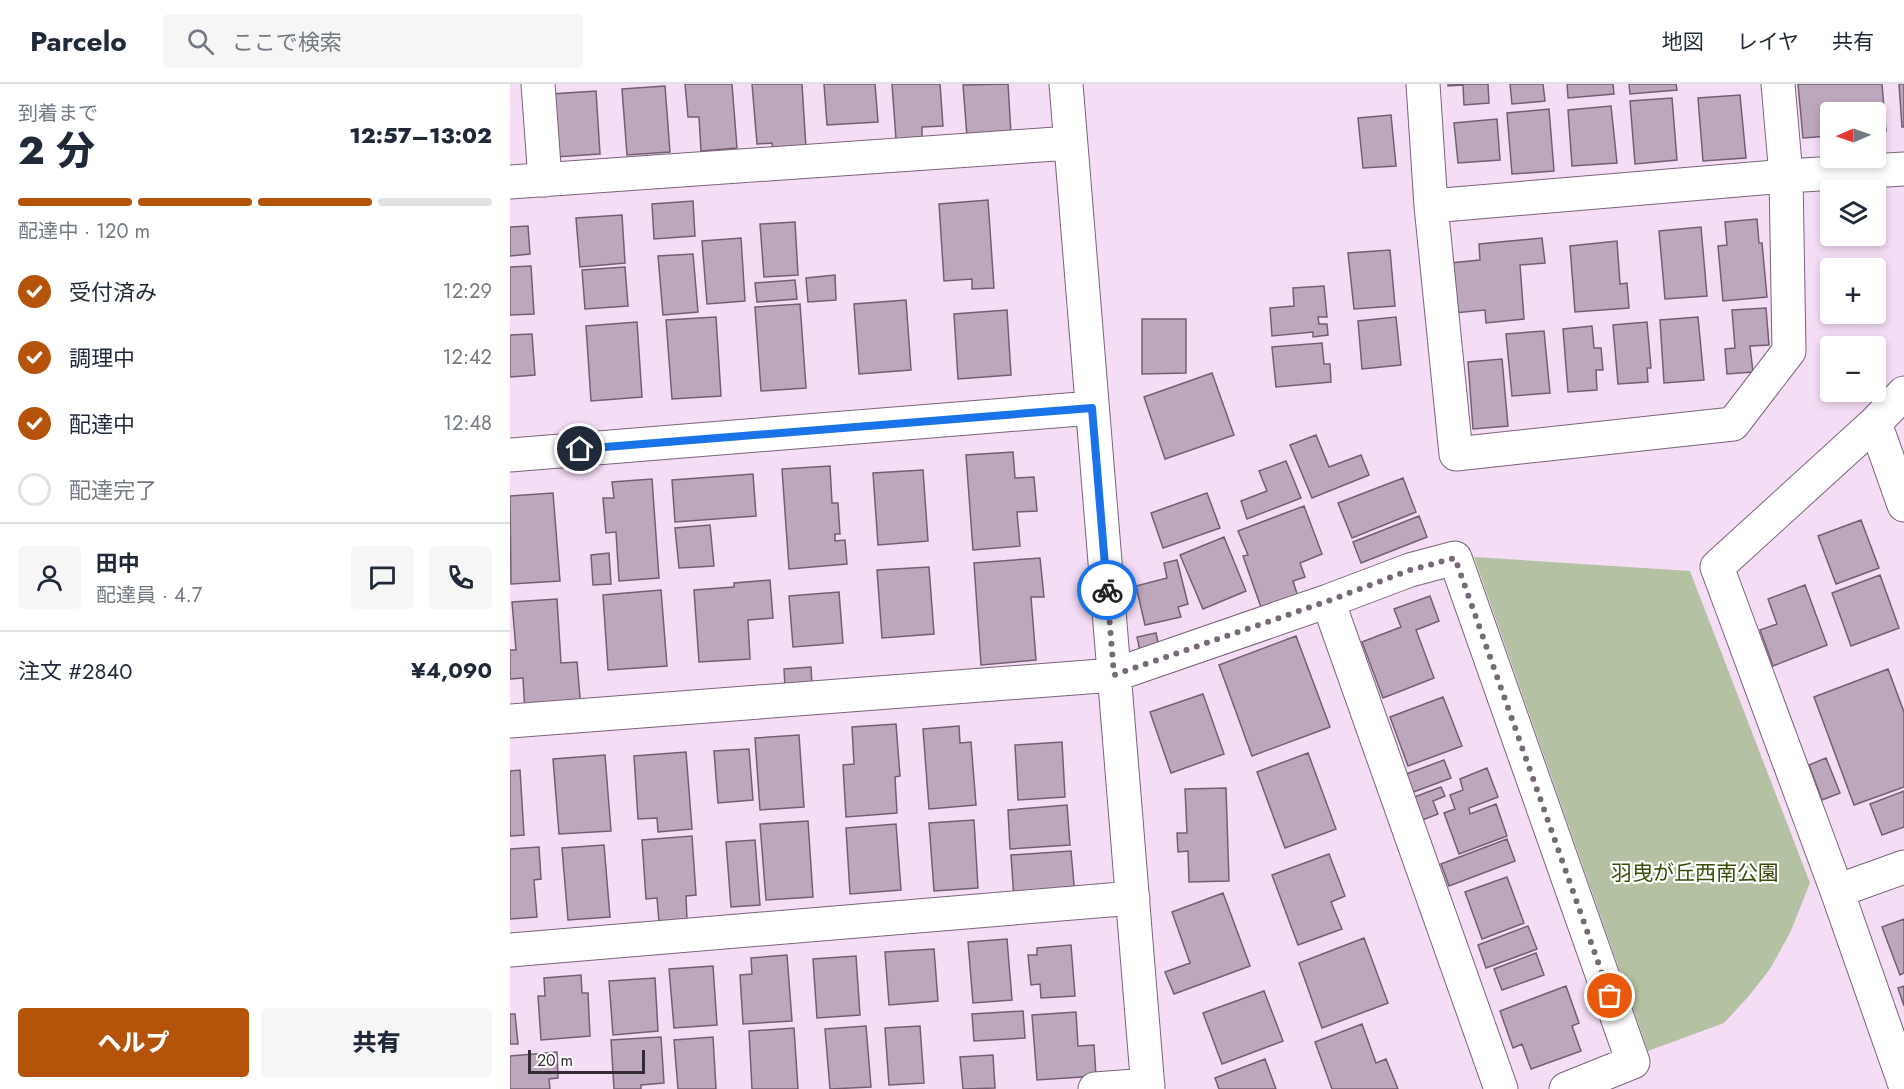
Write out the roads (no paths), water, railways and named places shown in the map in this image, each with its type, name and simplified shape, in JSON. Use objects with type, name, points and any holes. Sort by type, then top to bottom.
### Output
[{"type":"street","points":[[538,84],[545,180]]},
{"type":"street","points":[[1066,84],[1148,1087],[1095,1089]]},
{"type":"street","points":[[1423,84],[1431,206],[1456,454],[1733,424],[1789,351],[1786,176],[1778,84]]},
{"type":"street","points":[[510,182],[1070,143]]},
{"type":"street","points":[[1431,206],[1786,176],[1904,169]]},
{"type":"street","points":[[1904,393],[1875,423],[1717,567],[1837,891],[1904,1082]]},
{"type":"street","points":[[510,455],[1092,408]]},
{"type":"street","points":[[1875,423],[1904,505]]},
{"type":"street","points":[[510,722],[1114,675],[1328,601],[1410,570],[1455,558],[1633,1062],[1566,1089]]},
{"type":"street","points":[[1328,601],[1501,1089]]},
{"type":"street","points":[[1837,891],[1904,867]]},
{"type":"street","points":[[510,950],[1133,898]]},
{"type":"park label","name":"羽曳が丘西南公園","points":[[1695,873]]}]
